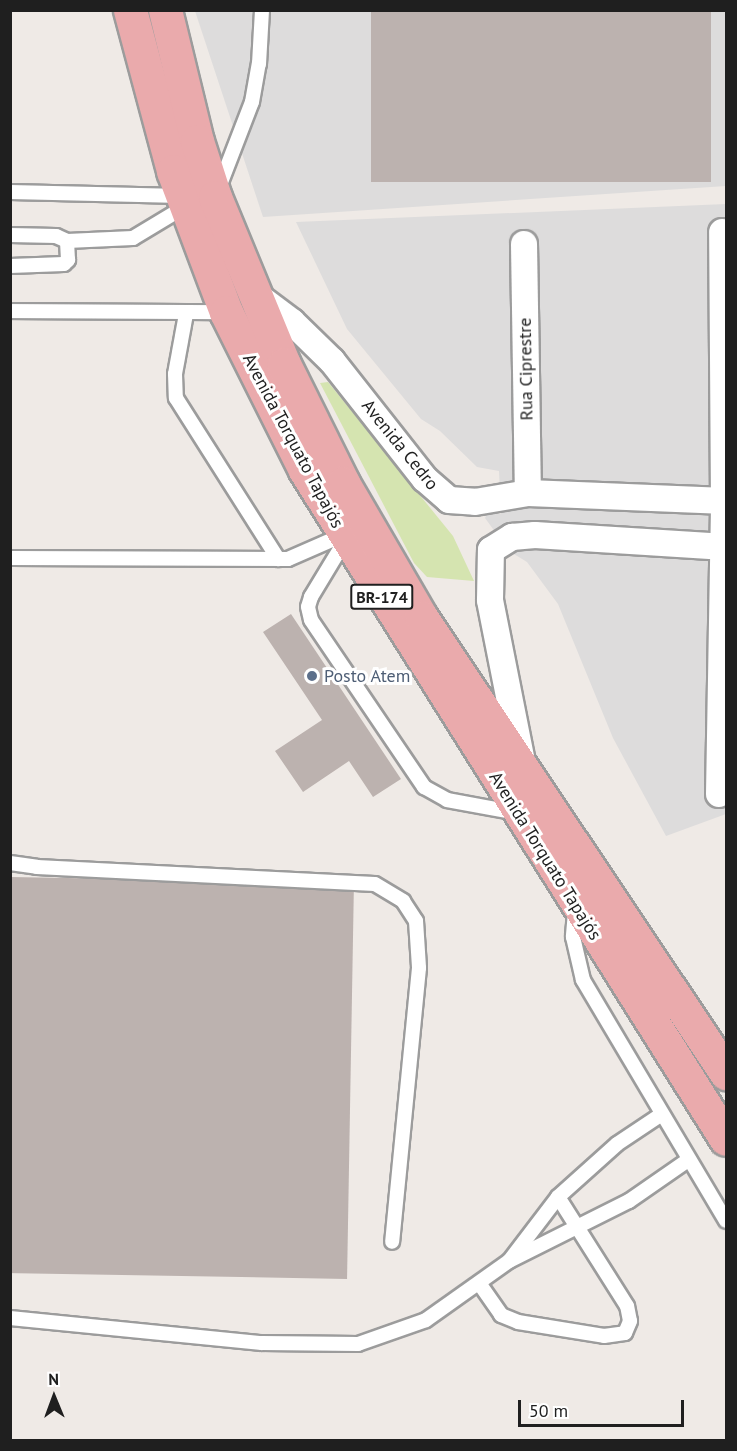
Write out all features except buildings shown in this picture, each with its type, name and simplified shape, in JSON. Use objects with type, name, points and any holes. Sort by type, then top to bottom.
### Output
[{"type":"highway","name":"Avenida Torquato Tapajós","points":[[130,10],[195,200],[226,312],[305,470],[575,904],[726,1139]]},
{"type":"highway","name":"Avenida Torquato Tapajós","points":[[165,10],[197,141],[195,200],[256,296],[284,364],[344,483],[421,616],[726,1073]]},
{"type":"street","points":[[719,794],[725,547],[722,232]]},
{"type":"street","name":"Rua Ciprestre","points":[[524,244],[528,494]]},
{"type":"street","name":"Avenida Cedro","points":[[256,296],[292,322],[332,361],[425,479],[449,500],[475,502],[528,494],[725,501]]},
{"type":"street","points":[[524,772],[490,600],[491,550],[512,537],[535,535],[725,547]]},
{"type":"lane","points":[[10,235],[56,236],[67,241],[134,238],[195,200],[252,102],[259,64],[262,10]]},
{"type":"lane","points":[[10,192],[195,200]]},
{"type":"lane","points":[[10,266],[64,264],[68,260],[67,241]]},
{"type":"lane","points":[[10,311],[186,314],[226,312]]},
{"type":"lane","points":[[186,314],[174,380],[176,398],[278,559]]},
{"type":"lane","points":[[10,558],[278,559],[312,552],[345,537]]},
{"type":"lane","points":[[345,537],[311,597],[308,608],[311,620],[424,787],[447,800],[518,813]]},
{"type":"lane","points":[[10,862],[37,867],[375,884],[403,901],[416,921],[419,968],[392,1242]]},
{"type":"lane","points":[[575,904],[573,937],[583,980],[726,1221]]},
{"type":"lane","points":[[509,1262],[558,1197],[617,1144],[662,1114]]},
{"type":"lane","points":[[10,1318],[262,1343],[358,1344],[426,1320],[509,1262],[580,1228],[629,1201],[688,1160]]},
{"type":"lane","points":[[479,1282],[501,1315],[518,1322],[604,1336],[625,1333],[630,1321],[627,1306],[580,1228],[558,1197]]},
{"type":"shaded area","points":[[195,11],[726,11],[726,186],[263,217]]},
{"type":"shaded area","points":[[726,204],[726,814],[666,836],[613,738],[558,604],[527,562],[509,551],[485,518],[488,513],[501,514],[499,471],[477,467],[440,431],[421,419],[347,329],[296,222]]},
{"type":"green space","points":[[328,382],[453,536],[474,581],[427,577],[414,563],[320,383]]},
{"type":"place","name":"Posto Atem","points":[[312,676]]}]
